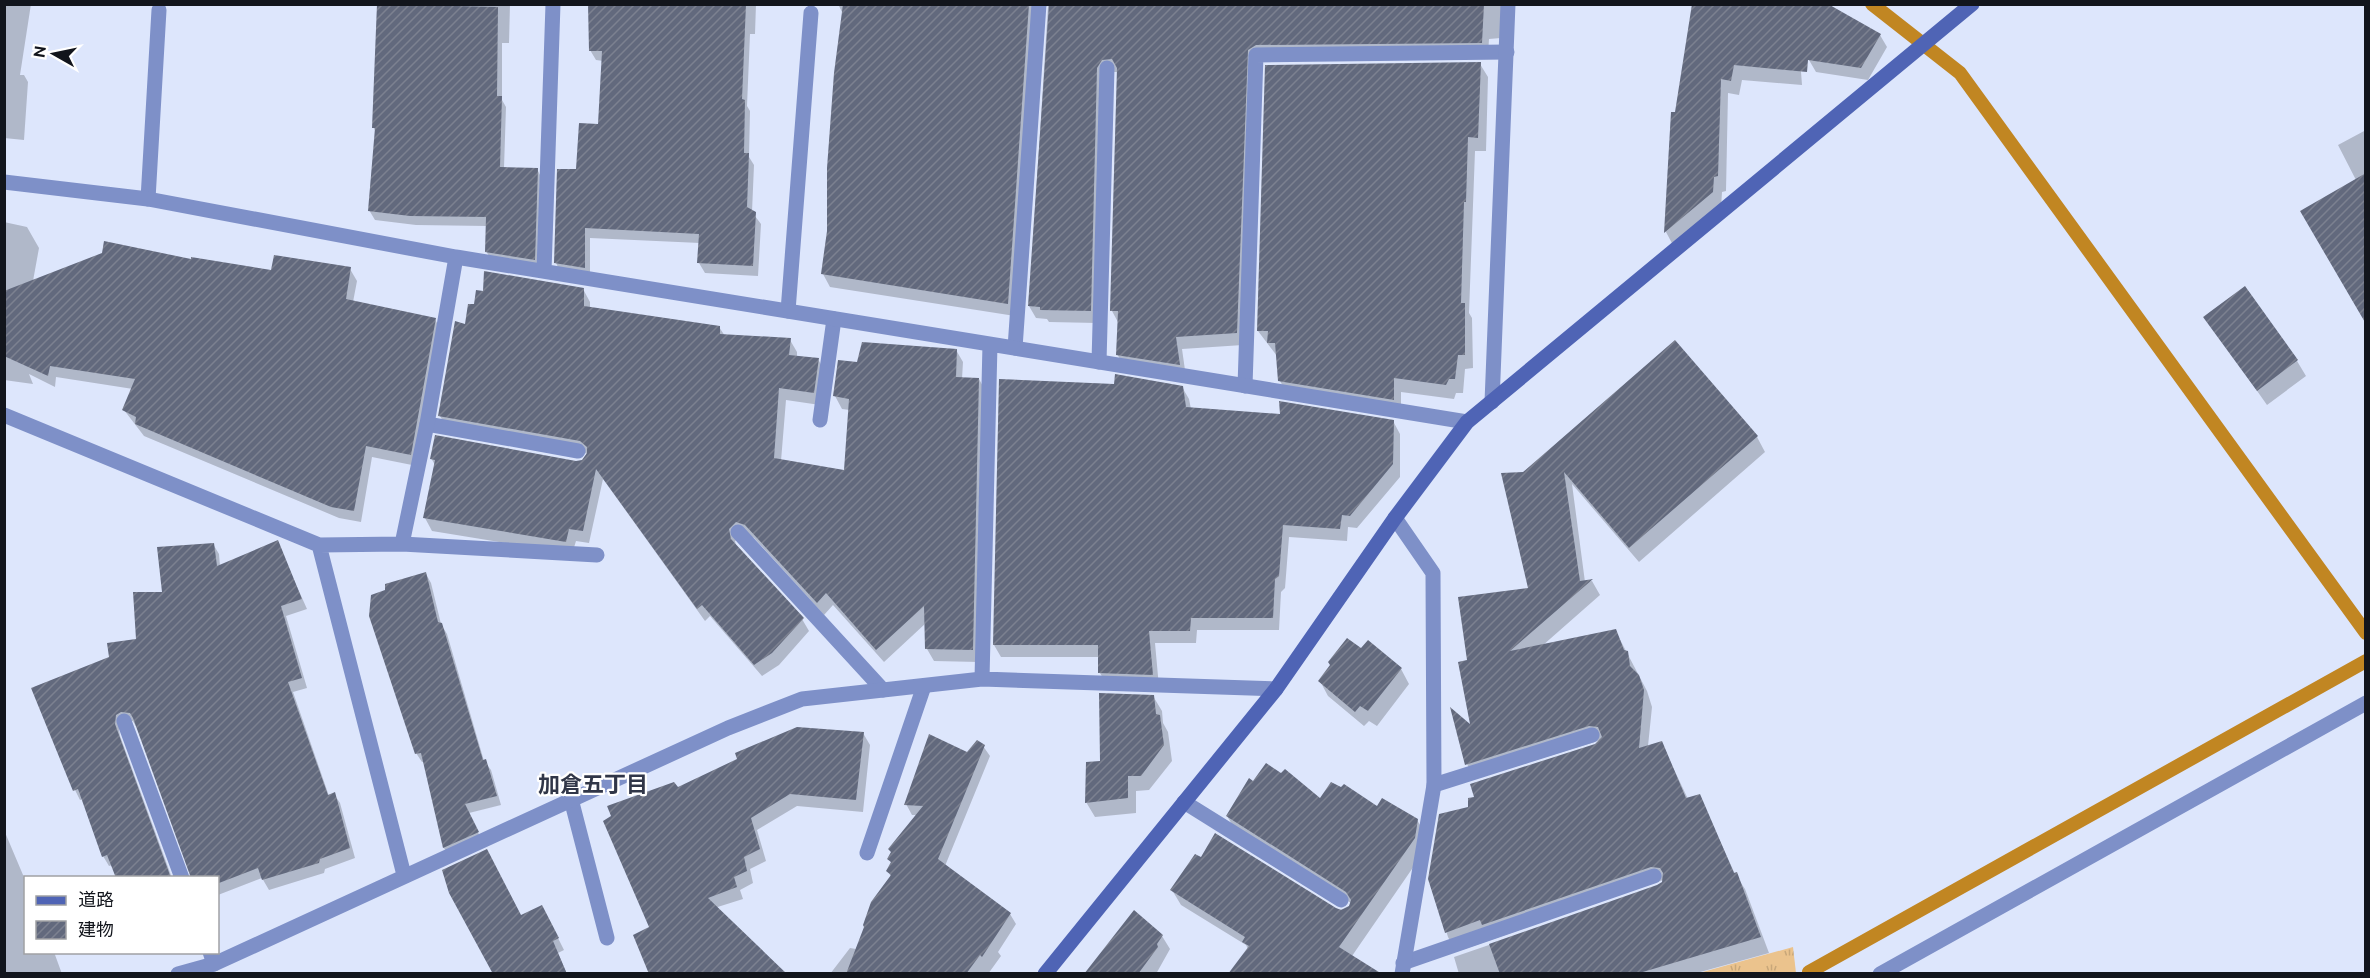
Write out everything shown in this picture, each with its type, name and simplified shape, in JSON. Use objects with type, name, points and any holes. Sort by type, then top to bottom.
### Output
[{"type":"street","points":[[544,271],[553,4]]},
{"type":"street","points":[[1015,348],[1039,4]]},
{"type":"street","points":[[1492,402],[1508,4]]},
{"type":"street","points":[[1045,974],[1276,689],[1395,518],[1467,422],[1972,4]]},
{"type":"street","points":[[148,199],[159,10]]},
{"type":"street","points":[[788,311],[811,13]]},
{"type":"street","points":[[1245,386],[1256,55],[1507,52]]},
{"type":"street","points":[[1099,362],[1107,68]]},
{"type":"street","points":[[4,182],[148,199],[456,257],[1467,422]]},
{"type":"street","points":[[402,544],[427,424],[456,257]]},
{"type":"street","points":[[820,420],[834,319]]},
{"type":"street","points":[[982,679],[990,344]]},
{"type":"street","points":[[4,415],[319,545],[402,544],[597,555]]},
{"type":"street","points":[[427,424],[578,451]]},
{"type":"street","points":[[1395,518],[1433,573],[1434,785],[1403,968],[1654,876]]},
{"type":"street","points":[[738,532],[883,690]]},
{"type":"street","points":[[319,545],[404,875]]},
{"type":"street","points":[[178,974],[404,875],[728,728],[802,699],[982,679],[1276,689]]},
{"type":"street","points":[[867,853],[924,686]]},
{"type":"street","points":[[1880,974],[2366,703]]},
{"type":"street","points":[[124,721],[181,876]]},
{"type":"street","points":[[1434,785],[1592,735]]},
{"type":"street","points":[[571,799],[607,938]]},
{"type":"street","points":[[1184,802],[1341,900]]},
{"type":"green space","points":[[1793,947],[1796,973],[1699,973]]},
{"type":"building","points":[[377,4],[498,7],[497,96],[502,96],[500,167],[538,168],[535,260],[485,252],[486,217],[410,216],[368,211],[375,128],[372,128]]},
{"type":"building","points":[[588,4],[746,4],[742,99],[745,100],[744,153],[749,153],[747,207],[756,212],[753,266],[697,263],[699,234],[585,228],[585,268],[554,263],[557,169],[576,169],[579,123],[598,124],[602,51],[589,51]]},
{"type":"building","points":[[843,4],[1029,4],[1008,304],[821,274],[827,231],[827,168],[834,73]]},
{"type":"building","points":[[1049,4],[1484,4],[1482,43],[1256,45],[1248,50],[1237,333],[1176,337],[1180,365],[1116,355],[1118,311],[1110,311],[1117,68],[1112,59],[1102,60],[1097,68],[1091,311],[1040,310],[1040,307],[1028,306]]},
{"type":"building","points":[[1692,4],[1828,4],[1881,34],[1861,68],[1808,60],[1807,72],[1734,65],[1731,81],[1721,79],[1718,176],[1714,177],[1713,192],[1664,233],[1671,112],[1675,112]]},
{"type":"building","points":[[1481,62],[1478,138],[1468,137],[1466,202],[1464,202],[1461,303],[1465,303],[1465,355],[1458,355],[1455,379],[1449,379],[1446,385],[1394,378],[1394,400],[1278,381],[1275,343],[1267,343],[1268,331],[1257,331],[1265,65]]},
{"type":"building","points":[[2366,173],[2366,324],[2300,211]]},
{"type":"building","points":[[104,241],[191,259],[191,257],[271,270],[274,255],[351,267],[346,299],[436,318],[411,455],[366,446],[354,511],[331,507],[135,424],[136,417],[122,410],[135,379],[50,366],[48,376],[4,356],[4,291],[102,253]]},
{"type":"building","points":[[484,271],[584,288],[584,306],[720,326],[720,334],[791,338],[789,355],[819,358],[814,393],[779,388],[774,458],[844,470],[849,399],[833,396],[838,360],[857,362],[862,342],[957,349],[956,377],[979,378],[973,650],[925,649],[924,606],[876,650],[826,593],[817,603],[745,525],[736,522],[729,529],[731,539],[804,618],[772,653],[754,665],[702,605],[697,609],[596,469],[583,531],[569,529],[566,542],[423,518],[435,460],[430,459],[435,435],[576,461],[582,460],[587,453],[587,447],[580,441],[438,416],[455,321],[465,324],[468,304],[474,304],[476,290],[483,291]]},
{"type":"building","points":[[2245,286],[2298,360],[2257,391],[2203,317]]},
{"type":"building","points":[[1675,340],[1758,436],[1629,548],[1564,472],[1580,581],[1593,579],[1510,651],[1616,629],[1624,650],[1628,651],[1630,666],[1639,675],[1644,690],[1639,748],[1662,741],[1686,798],[1700,794],[1734,873],[1737,872],[1761,937],[1636,974],[1500,974],[1489,944],[1657,885],[1662,882],[1663,873],[1660,868],[1651,867],[1482,925],[1480,920],[1445,933],[1428,879],[1439,814],[1468,807],[1468,798],[1474,797],[1470,784],[1595,744],[1602,737],[1598,727],[1589,726],[1465,765],[1450,707],[1470,724],[1458,662],[1467,660],[1458,597],[1528,588],[1501,473],[1523,472]]},
{"type":"building","points":[[1115,374],[1183,386],[1186,407],[1280,414],[1279,401],[1394,420],[1393,464],[1350,516],[1342,515],[1340,529],[1283,525],[1279,576],[1275,579],[1273,618],[1191,618],[1190,631],[1149,631],[1153,675],[1098,673],[1098,645],[993,645],[999,379],[1114,384]]},
{"type":"building","points":[[278,540],[302,599],[281,606],[302,678],[288,682],[328,795],[335,792],[350,848],[320,859],[319,863],[262,880],[258,868],[219,883],[219,876],[190,876],[133,718],[130,713],[121,712],[116,715],[115,724],[170,876],[115,876],[107,855],[102,857],[78,789],[73,791],[31,688],[109,657],[107,643],[136,639],[133,592],[162,592],[157,547],[214,543],[217,566]]},
{"type":"building","points":[[426,572],[438,622],[442,623],[483,760],[486,759],[497,796],[465,804],[479,832],[443,848],[421,753],[415,754],[369,616],[371,595],[385,590],[385,584]]},
{"type":"building","points":[[1347,638],[1361,648],[1368,640],[1402,668],[1368,711],[1360,706],[1355,712],[1318,681],[1330,665],[1328,662]]},
{"type":"building","points":[[1099,693],[1154,695],[1156,714],[1160,715],[1164,745],[1141,776],[1128,776],[1128,798],[1085,803],[1086,762],[1100,761]]},
{"type":"building","points":[[797,727],[864,732],[856,800],[790,794],[751,818],[760,849],[744,857],[747,871],[734,877],[737,887],[708,898],[787,974],[649,974],[633,935],[649,927],[603,821],[611,816],[607,806],[674,782],[678,787],[737,759],[735,753]]},
{"type":"building","points":[[929,734],[967,752],[977,740],[985,745],[938,859],[1011,913],[982,957],[980,955],[966,974],[846,974],[871,902],[891,875],[886,871],[891,862],[887,859],[891,852],[888,849],[923,806],[904,805]]},
{"type":"building","points":[[1266,763],[1281,773],[1285,769],[1320,798],[1331,782],[1341,787],[1344,784],[1377,806],[1382,798],[1418,819],[1415,838],[1339,947],[1382,974],[1228,974],[1249,946],[1242,942],[1245,937],[1170,890],[1195,854],[1201,857],[1215,833],[1336,908],[1341,910],[1349,906],[1351,900],[1346,892],[1226,816],[1249,778],[1253,781]]},
{"type":"building","points":[[487,849],[521,915],[542,905],[559,938],[553,941],[567,974],[493,974],[449,893],[442,870]]},
{"type":"building","points":[[1134,910],[1163,935],[1157,944],[1158,947],[1138,974],[1084,974]]},
{"type":"waterway","points":[[1872,4],[1960,73],[2366,633]]},
{"type":"waterway","points":[[1809,972],[2366,661]]},
{"type":"district","name":"加倉五丁目","points":[[593,784]]}]
